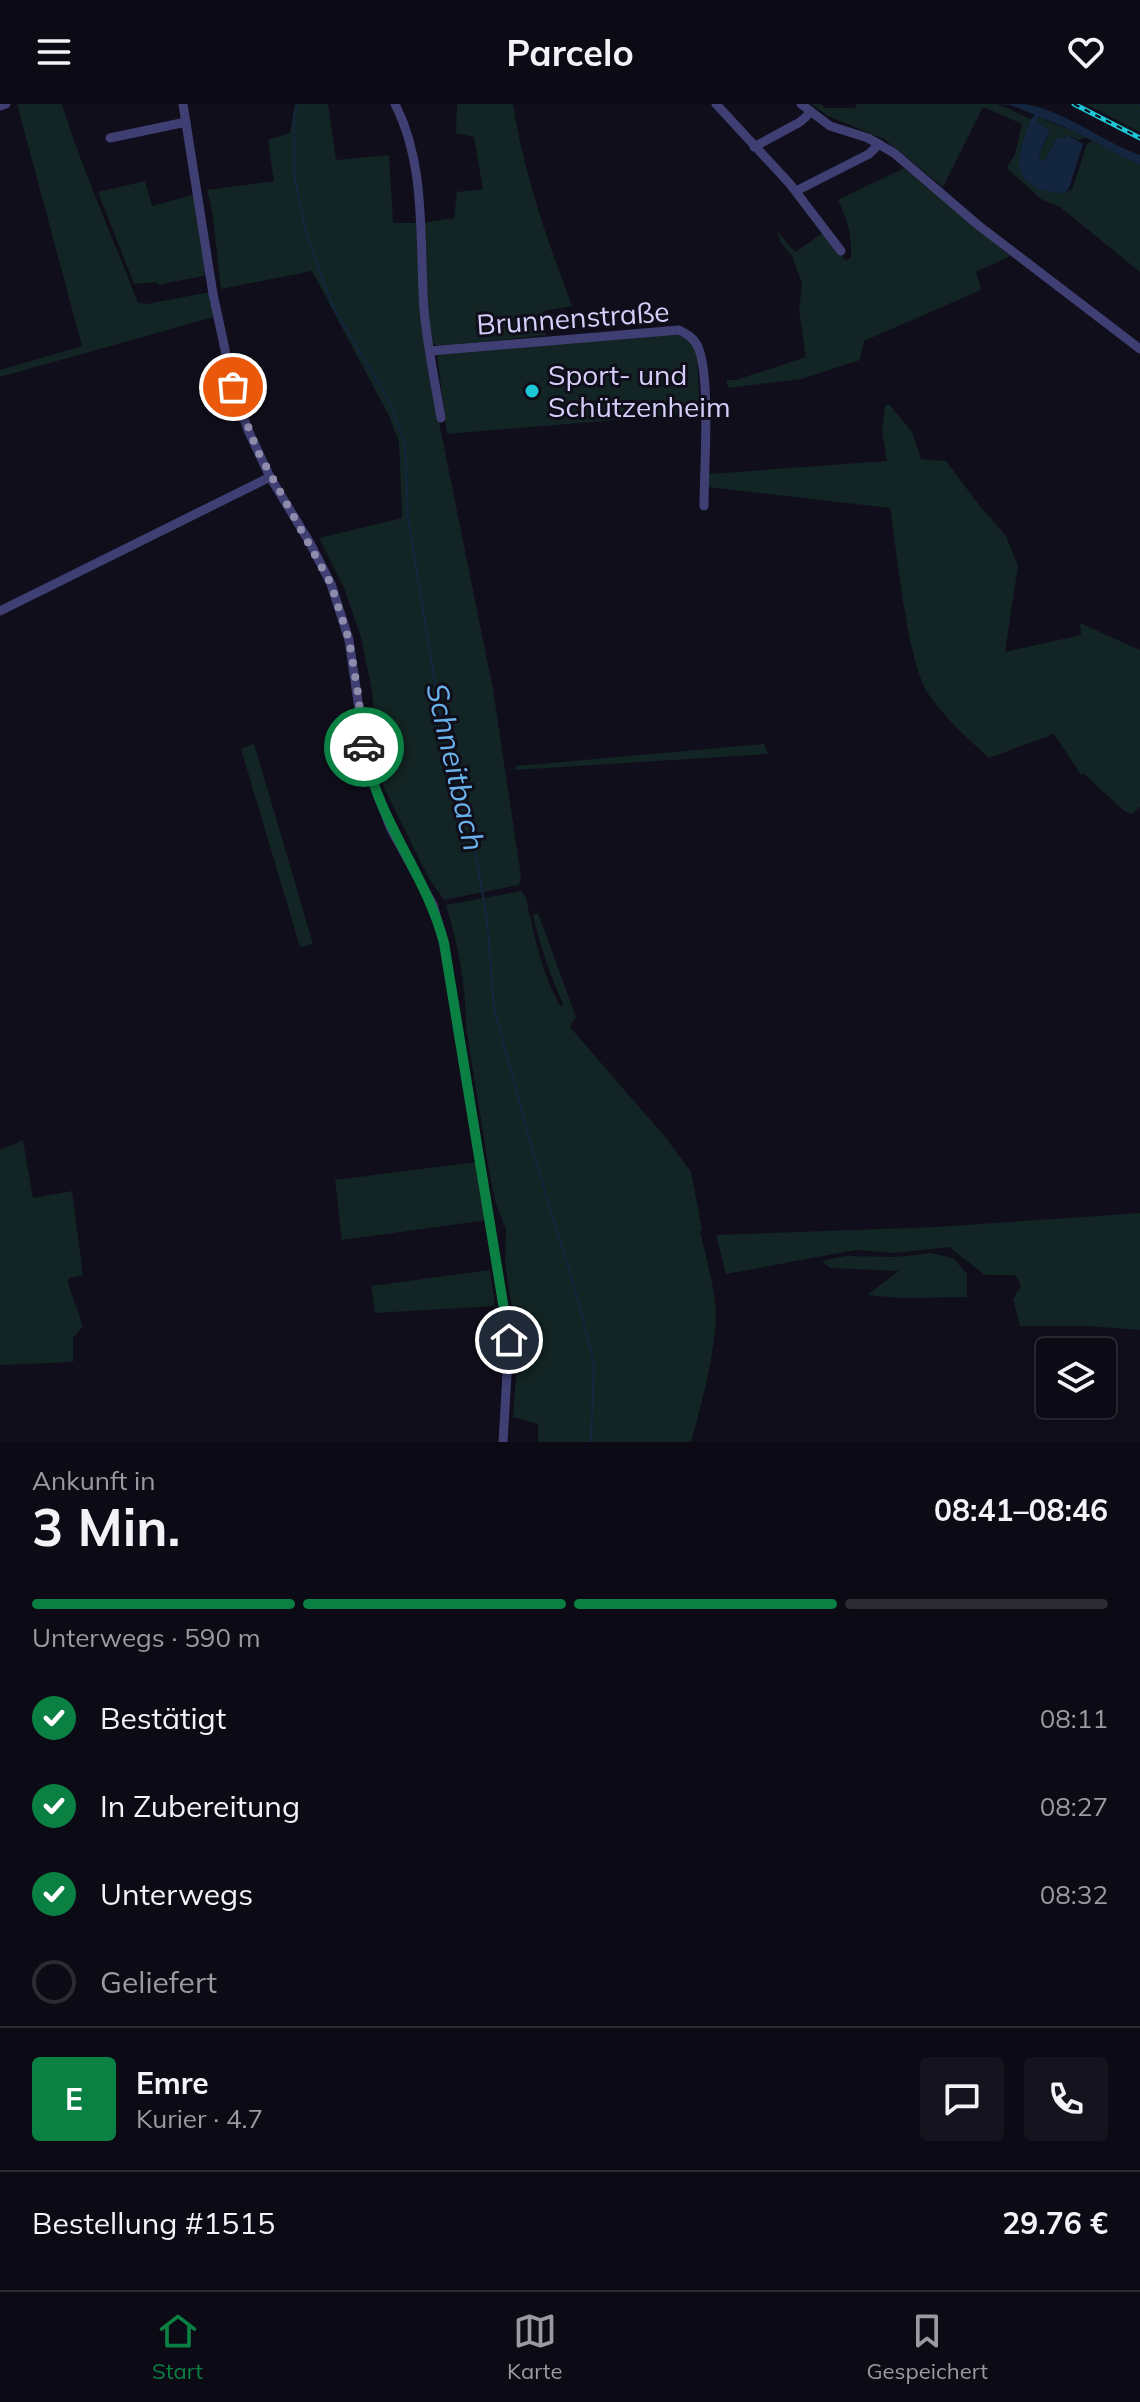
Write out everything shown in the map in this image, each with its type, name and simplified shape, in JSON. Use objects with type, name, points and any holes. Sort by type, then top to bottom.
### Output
[{"type":"street","points":[[0,106],[6,104]]},
{"type":"street","points":[[183,104],[226,363],[244,420],[270,477],[331,584],[349,640],[368,770],[391,829],[433,905],[444,943],[508,1327],[509,1361],[503,1442]]},
{"type":"street","points":[[395,104],[411,144],[417,171],[424,309],[441,418]]},
{"type":"street","points":[[716,104],[796,191],[841,251]]},
{"type":"street","points":[[801,104],[830,126],[879,144],[912,167],[978,225],[1140,349]]},
{"type":"street","points":[[754,147],[800,122],[810,113]]},
{"type":"street","points":[[110,138],[186,122]]},
{"type":"street","points":[[796,191],[869,154],[879,144]]},
{"type":"street","name":"Brunnenstraße","points":[[430,351],[679,330],[698,345],[704,383],[704,506]]},
{"type":"street","points":[[0,611],[270,477]]},
{"type":"shaded area","points":[[17,104],[62,104],[138,303],[210,292],[214,317],[0,377],[0,370],[82,346]]},
{"type":"shaded area","points":[[295,104],[328,104],[336,160],[389,155],[393,223],[416,223],[425,353],[493,689],[521,876],[519,885],[444,900],[428,877],[384,788],[379,770],[372,692],[361,637],[344,588],[319,538],[402,518],[399,442],[389,416],[312,271],[221,289],[207,190],[274,181],[268,140],[290,133]]},
{"type":"shaded area","points":[[457,104],[513,104],[530,181],[572,306],[543,311],[546,335],[438,347],[431,342],[422,223],[454,218],[457,192],[483,189],[474,137],[456,133]]},
{"type":"shaded area","points":[[811,104],[821,104],[825,108],[855,108],[857,104],[998,104],[1031,119],[1022,151],[1065,193],[1072,189],[1087,144],[1093,140],[1140,165],[1140,272],[1060,207],[1041,199],[1007,168],[1015,154],[1022,124],[983,107],[943,187],[884,139],[828,116]]},
{"type":"shaded area","points":[[1086,104],[1140,104],[1140,132]]},
{"type":"shaded area","points":[[1038,117],[1088,137],[1079,140],[1067,135],[1064,139],[1057,137],[1045,160],[1041,161],[1039,154],[1050,132],[1037,121]]},
{"type":"shaded area","points":[[904,168],[1010,256],[976,272],[981,290],[864,341],[860,360],[802,379],[728,388],[726,380],[736,380],[806,357],[799,311],[802,283],[792,256],[781,243],[777,231],[795,252],[823,233],[846,261],[851,257],[851,242],[838,200]]},
{"type":"shaded area","points":[[145,181],[152,206],[196,194],[208,275],[158,285],[156,282],[134,284],[98,192]]},
{"type":"shaded area","points":[[677,334],[690,341],[697,355],[700,413],[447,434],[437,354]]},
{"type":"shaded area","points":[[889,404],[912,432],[921,459],[946,461],[1006,536],[1018,566],[1005,652],[1081,635],[1080,623],[1140,650],[1140,807],[1131,814],[1084,774],[1081,775],[1054,734],[989,758],[936,704],[921,680],[909,633],[890,508],[708,487],[708,474],[887,461],[882,430],[885,406]]},
{"type":"shaded area","points":[[254,743],[313,944],[300,947],[241,749]]},
{"type":"shaded area","points":[[764,744],[768,754],[515,770],[516,766]]},
{"type":"shaded area","points":[[522,891],[549,982],[561,1007],[563,1004],[533,915],[538,913],[576,1017],[570,1027],[666,1138],[691,1172],[716,1319],[708,1373],[691,1442],[538,1442],[538,1424],[513,1417],[518,1348],[505,1263],[506,1229],[491,1182],[466,1027],[460,965],[446,905]]},
{"type":"shaded area","points":[[23,1140],[33,1198],[72,1191],[83,1275],[69,1278],[68,1283],[83,1326],[73,1338],[73,1362],[0,1365],[0,1150]]},
{"type":"shaded area","points":[[476,1162],[488,1220],[342,1240],[335,1180]]},
{"type":"shaded area","points":[[1140,1213],[1140,1330],[1020,1326],[1013,1299],[1021,1286],[1015,1275],[985,1275],[949,1247],[894,1253],[856,1250],[726,1274],[716,1235],[937,1227]]},
{"type":"shaded area","points":[[931,1253],[953,1258],[967,1274],[967,1297],[867,1295],[899,1271],[830,1268],[822,1261],[845,1256],[895,1257]]},
{"type":"shaded area","points":[[490,1270],[495,1306],[375,1313],[371,1286]]},
{"type":"water","points":[[998,104],[1024,104],[1053,112],[1140,155],[1140,165],[1078,133],[1038,117],[1037,121],[1050,131],[1039,154],[1041,161],[1045,160],[1057,137],[1064,139],[1067,135],[1083,144],[1065,193],[1036,187],[1024,178],[1019,164],[1023,142],[1035,115],[1011,105]]},
{"type":"waterway","name":"Schneitbach","points":[[298,104],[294,115],[294,175],[307,236],[333,307],[389,401],[405,443],[408,517],[440,714],[466,799],[487,919],[494,1008],[594,1364],[591,1442]]},
{"type":"railway","points":[[1074,104],[1140,138]]},
{"type":"way so far","points":[[233,387],[248,430],[270,477],[331,584],[349,640],[364,747]]},
{"type":"place","name":"Sport- und Schützenheim","points":[[532,391]]},
{"type":"route","points":[[364,747],[380,806],[433,905],[444,943],[509,1340]]}]
